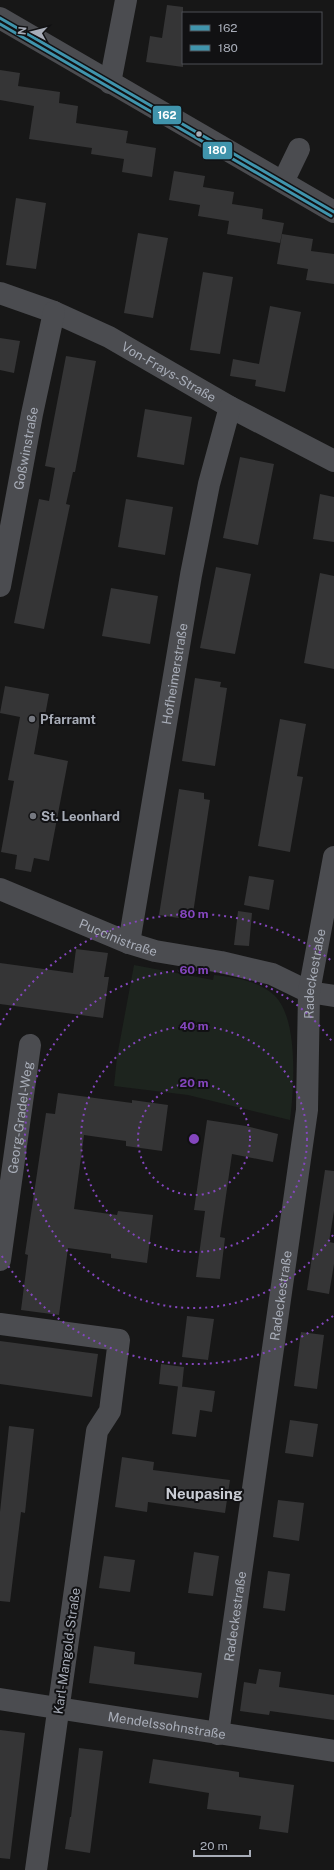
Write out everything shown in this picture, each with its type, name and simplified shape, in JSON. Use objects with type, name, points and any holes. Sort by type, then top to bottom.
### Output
[{"type":"street","points":[[110,83],[126,0]]},
{"type":"street","points":[[0,18],[334,212]]},
{"type":"street","points":[[284,182],[299,149]]},
{"type":"street","name":"Von-Frays-Straße","points":[[0,293],[54,312],[109,338],[230,407],[334,461]]},
{"type":"street","name":"Goßwinstraße","points":[[0,586],[32,414],[54,312]]},
{"type":"street","name":"Hofheimerstraße","points":[[129,943],[191,574],[210,484],[230,407]]},
{"type":"street","name":"Radeckestraße","points":[[218,1734],[307,1110],[309,992],[334,857]]},
{"type":"street","name":"Puccinistraße","points":[[0,889],[129,943],[155,951],[221,962],[272,974],[309,992],[334,996]]},
{"type":"street","name":"Georg-Gradel-Weg","points":[[0,1260],[30,1045]]},
{"type":"street","name":"Karl-Mangold-Straße","points":[[0,1324],[119,1340],[110,1411],[97,1431],[36,1870]]},
{"type":"street","name":"Mendelssohnstraße","points":[[0,1699],[334,1752]]},
{"type":"shaded area","points":[[134,965],[213,980],[214,975],[246,980],[261,986],[274,995],[282,1006],[288,1020],[291,1036],[293,1054],[293,1091],[290,1120],[188,1095],[114,1086],[117,1057]]},
{"type":"building","points":[[167,5],[183,7],[183,67],[146,62],[150,36],[162,38]]},
{"type":"building","points":[[0,70],[20,73],[18,86],[60,92],[59,103],[78,106],[76,123],[128,131],[126,143],[156,148],[152,177],[122,172],[124,159],[91,154],[92,148],[29,139],[34,106],[0,100]]},
{"type":"building","points":[[174,171],[205,176],[203,187],[234,192],[232,204],[263,209],[262,219],[284,223],[280,243],[227,234],[229,221],[198,216],[200,205],[169,200]]},
{"type":"building","points":[[16,198],[46,203],[36,269],[6,265]]},
{"type":"building","points":[[138,233],[168,238],[153,318],[124,313]]},
{"type":"building","points":[[282,234],[313,239],[311,251],[334,254],[334,284],[306,280],[308,269],[277,264]]},
{"type":"building","points":[[203,272],[233,277],[220,354],[190,350]]},
{"type":"building","points":[[270,306],[301,312],[285,392],[255,386],[256,380],[230,376],[233,359],[259,364]]},
{"type":"building","points":[[0,338],[20,341],[14,373],[0,370]]},
{"type":"building","points":[[66,356],[96,361],[75,472],[73,472],[66,504],[70,505],[44,629],[14,623],[39,499],[49,501],[55,468],[45,466]]},
{"type":"building","points":[[145,409],[192,417],[184,465],[137,457]]},
{"type":"building","points":[[240,457],[274,464],[258,545],[223,538]]},
{"type":"building","points":[[320,494],[334,497],[334,542],[313,539]]},
{"type":"building","points":[[126,499],[173,507],[165,555],[118,547]]},
{"type":"building","points":[[216,567],[251,574],[235,654],[200,648]]},
{"type":"building","points":[[320,573],[334,576],[334,669],[304,663]]},
{"type":"building","points":[[111,588],[158,596],[150,644],[102,636]]},
{"type":"building","points":[[195,678],[221,682],[220,687],[227,688],[215,766],[182,761]]},
{"type":"building","name":"St. Leonhard","points":[[5,686],[49,694],[44,721],[40,721],[34,754],[68,761],[49,861],[34,858],[31,872],[15,869],[17,855],[1,852],[14,781],[8,780],[20,717],[0,713]]},
{"type":"building","points":[[280,719],[306,724],[297,776],[303,777],[290,852],[258,846]]},
{"type":"building","points":[[179,789],[204,793],[204,799],[210,800],[192,920],[159,915]]},
{"type":"building","points":[[249,876],[274,880],[269,910],[244,905]]},
{"type":"building","points":[[238,911],[252,913],[249,946],[234,945]]},
{"type":"building","points":[[76,949],[108,953],[104,977],[109,977],[103,1018],[0,1004],[0,963],[73,973]]},
{"type":"building","points":[[58,1093],[132,1103],[132,1100],[168,1105],[162,1151],[126,1146],[126,1141],[84,1135],[74,1209],[117,1215],[118,1211],[153,1215],[147,1263],[111,1258],[111,1254],[68,1248],[59,1315],[21,1310],[28,1255],[25,1254],[46,1113],[55,1114]]},
{"type":"building","points":[[207,1120],[246,1126],[278,1134],[273,1162],[232,1154],[220,1237],[225,1238],[220,1279],[196,1277],[205,1211],[194,1210]]},
{"type":"building","points":[[325,1170],[334,1171],[334,1211],[329,1242],[334,1243],[334,1264],[329,1294],[307,1290]]},
{"type":"building","points":[[187,1316],[214,1319],[208,1360],[182,1357]]},
{"type":"building","points":[[301,1332],[324,1335],[317,1389],[294,1386]]},
{"type":"building","points":[[0,1341],[98,1354],[92,1397],[0,1384]]},
{"type":"building","points":[[161,1364],[184,1367],[182,1387],[159,1384]]},
{"type":"building","points":[[178,1386],[215,1391],[212,1412],[200,1410],[196,1437],[172,1434]]},
{"type":"building","points":[[290,1420],[318,1424],[313,1457],[285,1453]]},
{"type":"building","points":[[9,1426],[34,1429],[25,1513],[21,1512],[10,1602],[0,1601],[0,1512]]},
{"type":"building","points":[[122,1457],[154,1462],[153,1470],[230,1480],[225,1513],[148,1502],[147,1512],[115,1507]]},
{"type":"building","points":[[278,1500],[304,1503],[299,1541],[273,1537]]},
{"type":"building","points":[[194,1552],[219,1556],[213,1596],[188,1593]]},
{"type":"building","points":[[104,1556],[135,1560],[130,1592],[99,1588]]},
{"type":"building","points":[[268,1571],[290,1574],[285,1611],[263,1608]]},
{"type":"building","points":[[94,1646],[135,1652],[134,1664],[202,1673],[198,1698],[89,1683]]},
{"type":"building","points":[[259,1669],[281,1672],[279,1687],[334,1695],[334,1720],[270,1711],[269,1715],[240,1711],[244,1682],[256,1684]]},
{"type":"building","points":[[0,1730],[25,1733],[10,1859],[0,1858]]},
{"type":"building","points":[[79,1748],[103,1751],[90,1853],[65,1849],[71,1817]]},
{"type":"building","points":[[153,1759],[239,1772],[239,1777],[294,1785],[288,1833],[259,1829],[261,1816],[207,1809],[209,1793],[149,1783]]},
{"type":"transit line","name":"162","points":[[0,18],[334,212]]},
{"type":"transit line","name":"180","points":[[0,24],[331,216]]},
{"type":"place","name":"Pfarramt","points":[[32,719]]},
{"type":"place","name":"St. Leonhard","points":[[33,816]]},
{"type":"district","name":"Neupasing","points":[[204,1493]]}]
